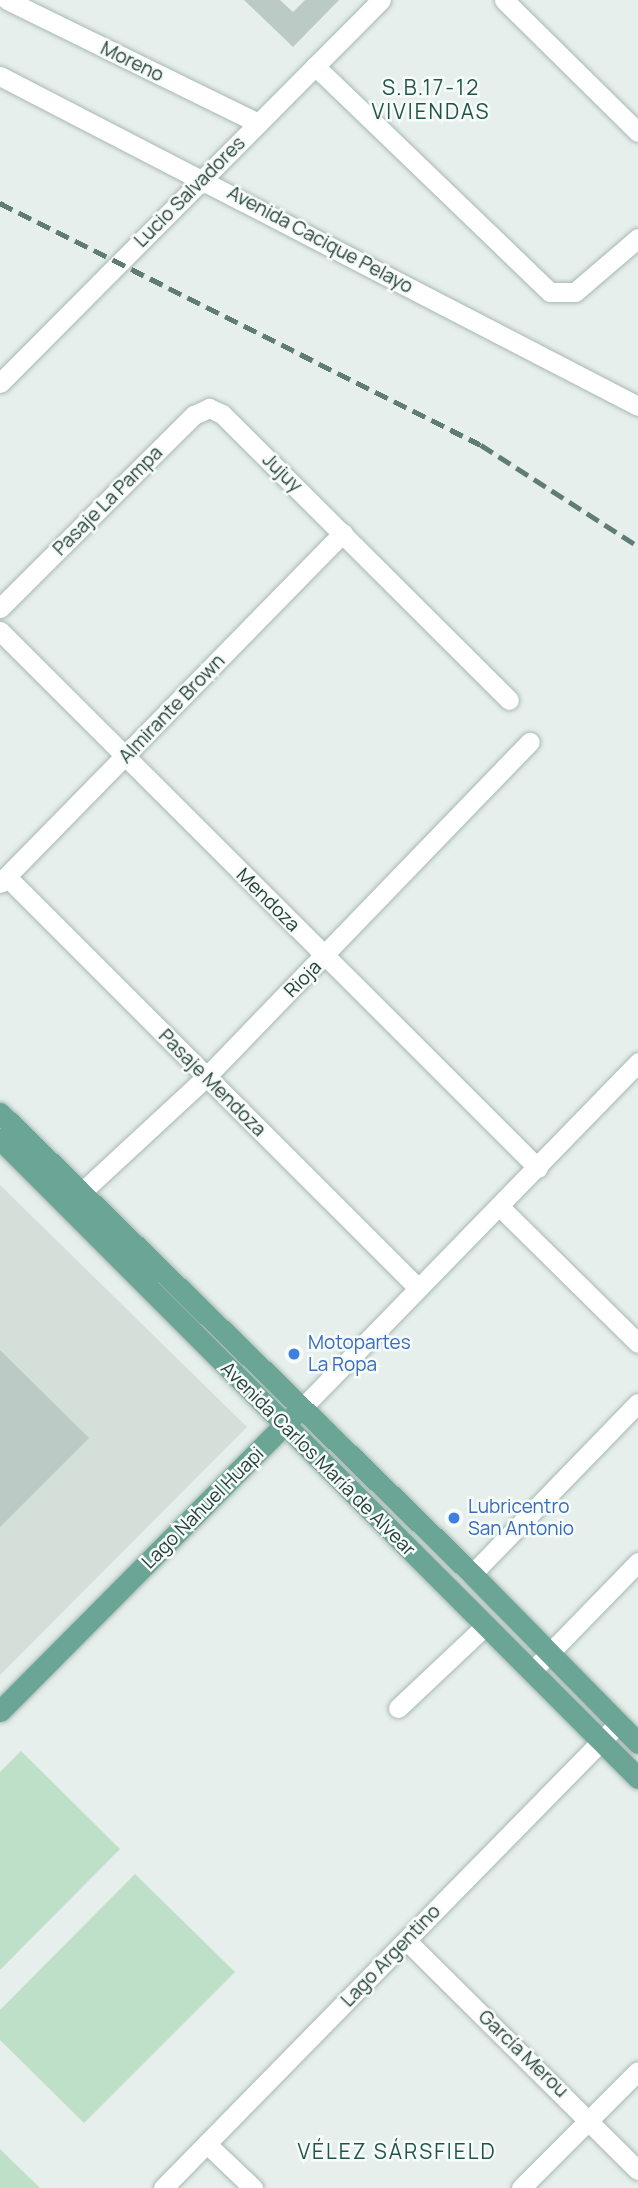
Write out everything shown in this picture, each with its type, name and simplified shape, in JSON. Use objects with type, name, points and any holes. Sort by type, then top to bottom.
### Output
[{"type":"main road","name":"Avenida Carlos María de Alvear","points":[[0,1113],[74,1199],[285,1426],[638,1778]]},
{"type":"main road","name":"Avenida Carlos María de Alvear","points":[[0,1139],[74,1199],[301,1409],[472,1574],[638,1743]]},
{"type":"main road","name":"Lago Nahuel Huapi","points":[[0,1711],[301,1409]]},
{"type":"street","name":"Moreno","points":[[7,0],[258,123]]},
{"type":"street","name":"Lucio Salvadores","points":[[0,383],[381,0]]},
{"type":"street","points":[[504,0],[638,132]]},
{"type":"street","points":[[315,66],[550,292],[575,292],[638,238]]},
{"type":"street","name":"Avenida Cacique Pelayo","points":[[0,76],[638,406]]},
{"type":"street","name":"Pasaje La Pampa","points":[[0,608],[194,415],[209,408],[222,414]]},
{"type":"street","name":"Jujuy","points":[[222,414],[509,700]]},
{"type":"street","name":"Almirante Brown","points":[[3,880],[343,533]]},
{"type":"street","name":"Mendoza","points":[[0,631],[124,758],[538,1168]]},
{"type":"street","name":"Rioja","points":[[74,1199],[206,1077],[325,957],[530,742]]},
{"type":"street","name":"Pasaje Mendoza","points":[[3,880],[418,1287]]},
{"type":"street","name":"Lago Nahuel Huapi","points":[[301,1409],[418,1287],[538,1168],[638,1062]]},
{"type":"street","points":[[499,1206],[638,1343]]},
{"type":"street","points":[[472,1574],[638,1403]]},
{"type":"street","points":[[532,1671],[638,1562]]},
{"type":"street","points":[[398,1708],[485,1626]]},
{"type":"street","name":"Lago Argentino","points":[[163,2188],[618,1724]]},
{"type":"street","name":"García Merou","points":[[407,1941],[590,2119],[638,2170]]},
{"type":"street","points":[[521,2188],[638,2071]]},
{"type":"street","points":[[207,2144],[253,2188]]},
{"type":"shaded area","points":[[0,1185],[247,1427],[0,1675]]},
{"type":"green space","points":[[21,1751],[120,1849],[0,1970],[0,1772]]},
{"type":"green space","points":[[135,1874],[235,1972],[84,2123],[0,2040],[0,2010]]},
{"type":"green space","points":[[0,2149],[40,2188],[0,2188]]},
{"type":"building","points":[[244,0],[280,0],[293,12],[305,0],[339,0],[293,47]]},
{"type":"building","points":[[0,1350],[89,1438],[0,1527]]},
{"type":"railway","points":[[0,203],[481,445],[638,546]]},
{"type":"place","name":"Motopartes La Ropa","points":[[294,1354]]},
{"type":"place","name":"Lubricentro San Antonio","points":[[454,1518]]},
{"type":"district","name":"S.B.17-12 VIVIENDAS","points":[[431,99]]},
{"type":"district","name":"VÉLEZ SÁRSFIELD","points":[[397,2151]]}]
